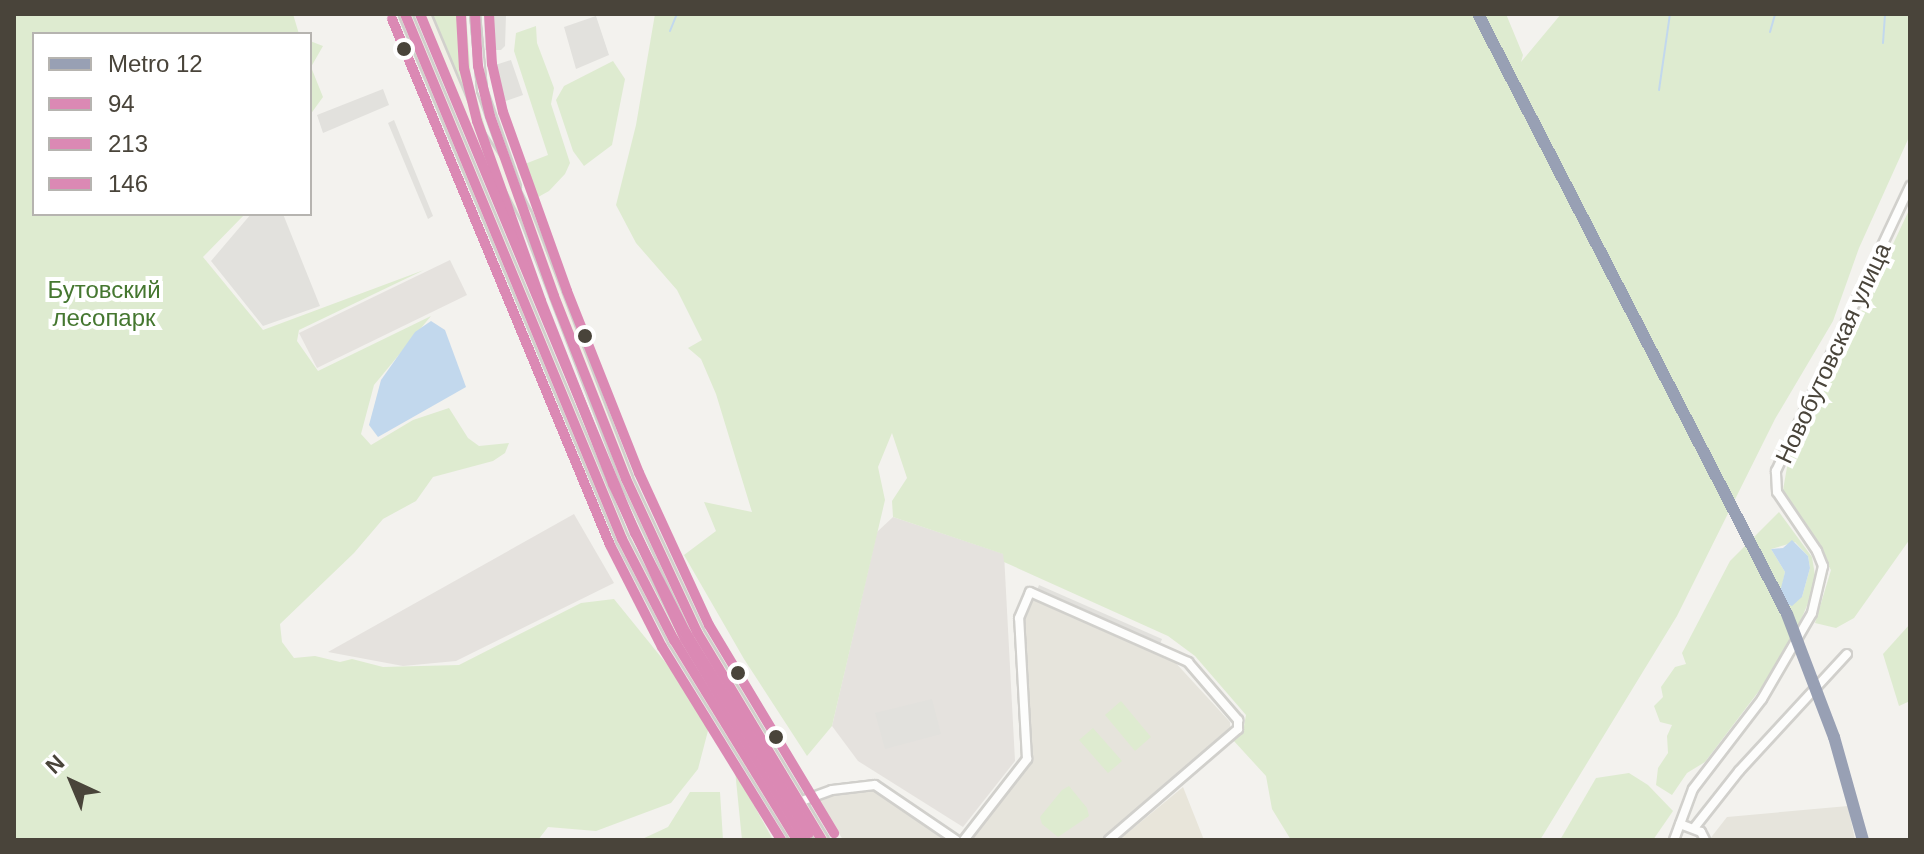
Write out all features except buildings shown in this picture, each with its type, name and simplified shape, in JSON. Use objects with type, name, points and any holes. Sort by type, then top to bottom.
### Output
[{"type":"main road","points":[[405,14],[622,539],[674,640],[797,840]]},
{"type":"main road","points":[[424,14],[469,121],[525,214],[620,464],[697,632],[822,840]]},
{"type":"street","points":[[475,14],[482,90],[525,214]]},
{"type":"street","name":"Новобутовская улица","points":[[1674,840],[1693,789],[1762,699],[1796,643],[1816,600],[1823,577],[1821,559],[1777,492],[1776,471],[1910,186]]},
{"type":"street","points":[[964,840],[1027,759],[1019,618],[1030,592],[1188,662],[1238,720],[1238,729],[1109,840]]},
{"type":"street","points":[[1694,828],[1739,771],[1847,654]]},
{"type":"street","points":[[799,802],[832,790],[875,785],[956,840]]},
{"type":"street","points":[[1680,824],[1701,832],[1705,840]]},
{"type":"shaded area","points":[[484,14],[506,14],[505,46],[501,50],[485,50]]},
{"type":"shaded area","points":[[596,16],[609,55],[576,69],[564,27]]},
{"type":"shaded area","points":[[511,60],[523,95],[497,104],[489,67]]},
{"type":"shaded area","points":[[383,89],[389,105],[323,133],[317,115]]},
{"type":"shaded area","points":[[394,120],[433,216],[428,219],[388,123]]},
{"type":"shaded area","points":[[249,216],[284,216],[320,306],[263,326],[211,261]]},
{"type":"shaded area","points":[[450,260],[467,295],[317,368],[299,333]]},
{"type":"shaded area","points":[[574,514],[614,583],[456,661],[403,666],[328,652]]},
{"type":"shaded area","points":[[893,517],[1004,554],[1015,761],[963,827],[858,761],[832,726],[877,532]]},
{"type":"shaded area","points":[[1039,585],[1162,639],[1158,649],[1035,595]]},
{"type":"shaded area","points":[[1032,599],[1173,660],[1230,722],[1230,728],[1101,840],[965,840],[1029,759],[1020,621]]},
{"type":"shaded area","points":[[932,699],[941,734],[885,749],[875,713]]},
{"type":"shaded area","points":[[1183,787],[1204,840],[1119,840]]},
{"type":"shaded area","points":[[880,788],[954,840],[843,840],[817,797]]},
{"type":"shaded area","points":[[1848,806],[1855,840],[1709,840],[1727,817]]},
{"type":"green space","name":"Бутовский лесопарк","points":[[14,14],[293,14],[298,32],[32,32],[32,216],[243,216],[203,257],[263,330],[424,270],[299,330],[297,341],[318,371],[431,316],[374,385],[361,434],[371,445],[413,420],[449,408],[468,438],[479,446],[509,443],[505,453],[493,461],[433,477],[416,501],[383,519],[354,553],[280,624],[282,642],[294,658],[315,656],[340,662],[352,659],[383,667],[459,665],[581,603],[614,599],[691,694],[709,727],[698,769],[671,803],[596,831],[548,827],[538,840],[14,840]]},
{"type":"green space","points":[[428,14],[466,14],[471,78],[491,148],[475,126]]},
{"type":"green space","points":[[655,14],[1506,14],[1523,55],[1521,62],[1561,14],[1910,14],[1910,135],[1859,248],[1833,321],[1775,419],[1677,616],[1540,840],[1291,840],[1272,809],[1266,776],[1233,740],[1243,731],[1246,715],[1195,656],[1168,636],[1004,562],[1003,554],[893,517],[892,501],[907,478],[892,433],[878,467],[885,500],[832,726],[807,756],[744,659],[684,555],[716,531],[704,502],[752,512],[716,394],[701,359],[688,348],[702,340],[677,290],[636,243],[616,205],[636,125]]},
{"type":"green space","points":[[536,26],[537,43],[554,88],[551,104],[570,163],[565,174],[549,191],[531,201],[517,167],[548,155],[514,51],[516,33]]},
{"type":"green space","points":[[312,42],[323,46],[312,65]]},
{"type":"green space","points":[[613,61],[625,79],[612,145],[584,166],[573,151],[556,100],[564,86]]},
{"type":"green space","points":[[312,70],[323,97],[312,112]]},
{"type":"green space","points":[[1910,208],[1910,539],[1854,618],[1836,628],[1815,623],[1831,570],[1783,490],[1790,450],[1822,395]]},
{"type":"green space","points":[[1779,512],[1812,557],[1815,575],[1812,594],[1797,629],[1765,683],[1705,762],[1687,773],[1672,795],[1656,785],[1658,768],[1668,753],[1667,736],[1672,725],[1660,722],[1654,706],[1663,697],[1661,687],[1675,667],[1686,664],[1682,653],[1730,561]],"holes":[[[1795,542],[1808,556],[1810,568],[1802,597],[1781,591],[1785,572],[1771,549]]]},
{"type":"green space","points":[[1910,624],[1910,701],[1899,706],[1883,654]]},
{"type":"green space","points":[[1121,701],[1151,737],[1135,751],[1105,715]]},
{"type":"green space","points":[[1093,728],[1122,761],[1108,773],[1079,740]]},
{"type":"green space","points":[[735,770],[773,840],[742,840]]},
{"type":"green space","points":[[1629,773],[1648,785],[1673,811],[1653,840],[1560,840],[1596,778]]},
{"type":"green space","points":[[1069,786],[1087,808],[1089,816],[1058,837],[1042,824],[1040,817]]},
{"type":"green space","points":[[690,792],[720,792],[723,840],[640,840],[668,827]]},
{"type":"water","points":[[431,321],[445,330],[466,387],[378,437],[369,425],[381,380],[415,332]]},
{"type":"water","points":[[1792,540],[1808,556],[1810,568],[1802,597],[1792,606],[1778,600],[1785,572],[1771,549],[1783,548]]},
{"type":"waterway","points":[[670,31],[677,14]]},
{"type":"waterway","points":[[1659,90],[1670,14]]},
{"type":"waterway","points":[[1770,32],[1775,14]]},
{"type":"waterway","points":[[1883,43],[1885,14]]},
{"type":"metro line","name":"12","points":[[1478,14],[1787,614],[1834,737],[1863,840]]},
{"type":"transit line","name":"94","points":[[405,14],[622,539],[674,640],[797,840]]},
{"type":"transit line","name":"146","points":[[420,14],[635,533],[686,633],[809,833]]},
{"type":"transit line","name":"94","points":[[475,14],[478,66],[490,116],[554,296],[626,479],[697,632],[822,840]]},
{"type":"transit line","name":"146","points":[[489,14],[492,64],[503,112],[567,291],[639,473],[709,625],[834,833]]},
{"type":"transit line","name":"213","points":[[461,15],[464,68],[477,121],[541,301],[613,484],[685,639],[806,840]]},
{"type":"transit line","name":"213","points":[[392,19],[610,545],[662,647],[781,840]]}]
